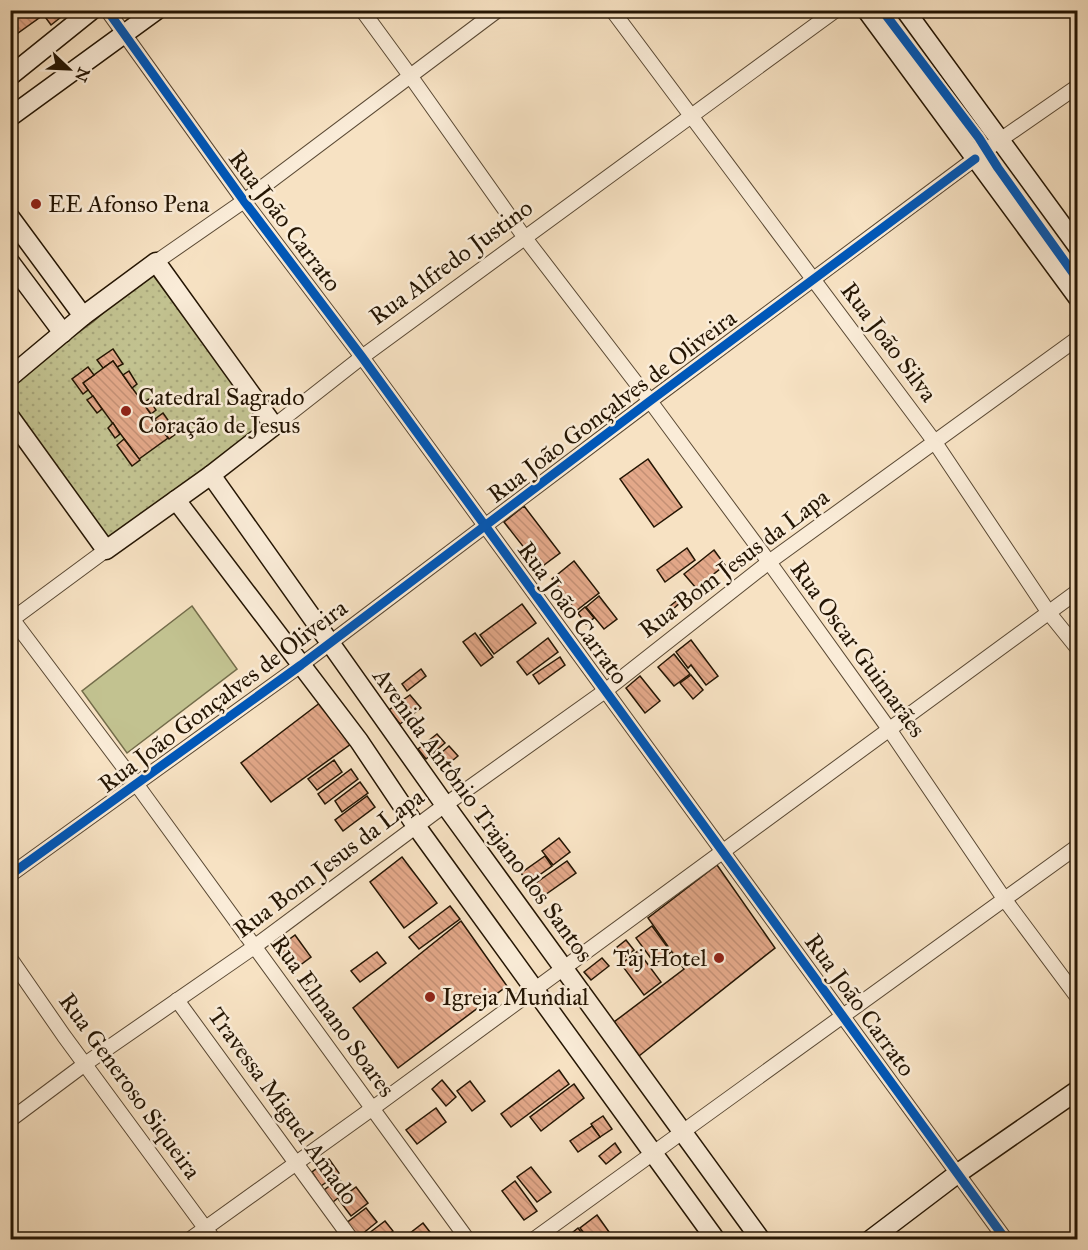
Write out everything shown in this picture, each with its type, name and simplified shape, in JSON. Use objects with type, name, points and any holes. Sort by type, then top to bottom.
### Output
[{"type":"main road","points":[[47,91],[18,71],[92,10]]},
{"type":"main road","points":[[10,117],[157,10]]},
{"type":"main road","points":[[874,10],[866,11],[1077,298]]},
{"type":"main road","points":[[905,10],[1077,247]]},
{"type":"main road","points":[[14,229],[83,316]]},
{"type":"main road","points":[[10,262],[63,333]]},
{"type":"main road","points":[[10,377],[83,316],[156,262],[274,426]]},
{"type":"main road","points":[[10,417],[106,550]]},
{"type":"main road","name":"Rua Alfredo Justino","points":[[106,550],[211,475],[274,426]]},
{"type":"main road","name":"Avenida Antônio Trajano dos Santos","points":[[211,475],[445,805],[761,1239]]},
{"type":"main road","points":[[176,500],[359,741],[416,826],[716,1239]]},
{"type":"main road","points":[[870,1239],[957,1174],[1077,1090]]},
{"type":"street","name":"Rua João Carrato","points":[[107,10],[244,201],[362,357],[1006,1239]]},
{"type":"street","name":"Rua Oscar Guimarães","points":[[362,10],[525,238],[769,562],[889,729],[1005,900],[1077,998]]},
{"type":"street","points":[[156,262],[244,201],[498,10]]},
{"type":"street","name":"Rua João Silva","points":[[612,10],[934,441],[1048,613],[1077,649]]},
{"type":"street","name":"Rua Alfredo Justino","points":[[274,426],[362,357],[836,10]]},
{"type":"street","points":[[1000,140],[1077,86]]},
{"type":"street","name":"Rua João Gonçalves de Oliveira","points":[[10,875],[301,665],[1000,140]]},
{"type":"street","name":"Rua Bom Jesus da Lapa","points":[[10,1120],[85,1064],[254,947],[416,826],[605,690],[769,562],[1077,338]]},
{"type":"street","name":"Rua Alfredo Justino","points":[[11,619],[106,550]]},
{"type":"street","points":[[189,1239],[373,1108],[1077,591]]},
{"type":"street","name":"Rua Elmano Soares","points":[[11,619],[137,785],[468,1239]]},
{"type":"street","points":[[532,1239],[653,1154],[1077,846]]},
{"type":"street","name":"Rua Generoso Siqueira","points":[[10,958],[214,1239]]},
{"type":"street","name":"Travessa Miguel Amado","points":[[177,1000],[352,1239]]},
{"type":"green space","points":[[150,271],[266,428],[104,546],[11,402],[10,382],[93,322]]},
{"type":"green space","points":[[192,606],[237,669],[127,753],[82,691]]},
{"type":"building","points":[[10,10],[34,10],[39,18],[11,38]]},
{"type":"building","points":[[40,10],[70,10],[51,25]]},
{"type":"building","points":[[113,349],[123,364],[117,367],[113,361],[103,368],[97,360]]},
{"type":"building","name":"Catedral Sagrado Coração de Jesus","points":[[113,361],[168,438],[139,459],[83,383]]},
{"type":"building","points":[[88,367],[94,375],[83,383],[88,390],[83,394],[72,379]]},
{"type":"building","points":[[129,371],[137,384],[132,388],[123,375]]},
{"type":"building","points":[[93,396],[102,409],[97,413],[87,400]]},
{"type":"building","points":[[149,399],[156,410],[151,414],[143,403]]},
{"type":"building","points":[[163,413],[177,433],[169,439],[155,419]]},
{"type":"building","points":[[113,423],[120,434],[115,438],[108,428]]},
{"type":"building","points":[[124,439],[140,460],[132,466],[117,445]]},
{"type":"building","points":[[648,459],[682,507],[654,527],[620,479]]},
{"type":"building","points":[[524,506],[560,553],[540,568],[504,522]]},
{"type":"building","points":[[687,548],[695,560],[665,582],[657,570]]},
{"type":"building","points":[[714,550],[725,565],[696,588],[684,574]]},
{"type":"building","points":[[574,561],[599,593],[576,611],[552,579]]},
{"type":"building","points":[[599,596],[617,619],[604,629],[586,607]]},
{"type":"building","points":[[680,598],[682,601],[673,609],[670,606]]},
{"type":"building","points":[[522,604],[536,623],[494,654],[480,635]]},
{"type":"building","points":[[585,607],[594,618],[586,624],[578,613]]},
{"type":"building","points":[[475,633],[493,657],[481,666],[463,642]]},
{"type":"building","points":[[548,638],[558,652],[527,675],[517,662]]},
{"type":"building","points":[[691,640],[718,676],[706,685],[691,665],[688,668],[676,652]]},
{"type":"building","points":[[674,654],[690,674],[674,686],[658,667]]},
{"type":"building","points":[[560,657],[565,665],[539,684],[533,675]]},
{"type":"building","points":[[421,669],[426,676],[407,691],[402,684]]},
{"type":"building","points":[[691,675],[703,690],[693,699],[680,683]]},
{"type":"building","points":[[640,676],[660,701],[645,713],[626,688]]},
{"type":"building","points":[[410,695],[421,708],[400,724],[389,710]]},
{"type":"building","points":[[325,699],[355,741],[271,802],[241,763]]},
{"type":"building","points":[[437,734],[445,743],[426,759],[418,749]]},
{"type":"building","points":[[449,746],[458,756],[441,770],[433,760]]},
{"type":"building","points":[[334,760],[342,772],[317,790],[308,779]]},
{"type":"building","points":[[351,769],[358,779],[325,804],[318,794]]},
{"type":"building","points":[[360,782],[368,793],[342,812],[335,801]]},
{"type":"building","points":[[367,796],[375,807],[343,831],[335,820]]},
{"type":"building","points":[[559,838],[570,852],[553,865],[542,851]]},
{"type":"building","points":[[545,856],[552,866],[528,883],[521,873]]},
{"type":"building","points":[[402,857],[437,903],[404,928],[370,882]]},
{"type":"building","points":[[567,861],[576,873],[542,897],[533,885]]},
{"type":"building","name":"Taj Hotel","points":[[717,865],[775,948],[639,1056],[614,1022],[684,969],[648,918]]},
{"type":"building","points":[[450,906],[460,919],[419,949],[409,937]]},
{"type":"building","name":"Igreja Mundial","points":[[461,921],[507,986],[398,1068],[353,1008]]},
{"type":"building","points":[[652,926],[671,952],[655,964],[636,938]]},
{"type":"building","points":[[295,935],[311,957],[295,969],[279,947]]},
{"type":"building","points":[[626,940],[634,950],[623,958],[616,948]]},
{"type":"building","points":[[638,951],[661,982],[644,995],[621,964]]},
{"type":"building","points":[[377,952],[386,963],[360,982],[351,971]]},
{"type":"building","points":[[602,958],[609,966],[591,980],[584,972]]},
{"type":"building","points":[[559,1070],[569,1084],[511,1127],[501,1114]]},
{"type":"building","points":[[442,1080],[456,1097],[446,1106],[432,1089]]},
{"type":"building","points":[[470,1081],[485,1101],[472,1111],[457,1091]]},
{"type":"building","points":[[574,1084],[584,1098],[541,1131],[530,1117]]},
{"type":"building","points":[[436,1108],[446,1122],[417,1144],[406,1130]]},
{"type":"building","points":[[603,1116],[612,1129],[600,1137],[591,1124]]},
{"type":"building","points":[[592,1126],[600,1137],[578,1152],[570,1141]]},
{"type":"building","points":[[615,1143],[621,1152],[606,1164],[599,1156]]},
{"type":"building","points":[[329,1159],[339,1173],[321,1186],[312,1172]]},
{"type":"building","points":[[531,1167],[551,1192],[537,1202],[517,1177]]},
{"type":"building","points":[[339,1179],[348,1190],[333,1202],[324,1190]]},
{"type":"building","points":[[515,1181],[537,1211],[524,1220],[502,1191]]},
{"type":"building","points":[[356,1187],[368,1203],[351,1216],[339,1200]]},
{"type":"building","points":[[366,1208],[377,1222],[356,1239],[345,1224]]},
{"type":"building","points":[[597,1215],[614,1240],[589,1240],[580,1228]]},
{"type":"building","points":[[385,1221],[393,1231],[381,1240],[360,1240]]},
{"type":"building","points":[[423,1223],[433,1236],[429,1240],[407,1240],[405,1237]]},
{"type":"building","points":[[578,1228],[587,1240],[569,1240],[567,1237]]},
{"type":"cycle path","points":[[107,10],[244,201],[362,357],[1006,1240]]},
{"type":"cycle path","points":[[882,10],[979,138],[1078,280]]},
{"type":"cycle path","points":[[10,875],[301,665],[975,159]]},
{"type":"place","name":"EE Afonso Pena","points":[[36,204]]},
{"type":"place","name":"Catedral Sagrado Coração de Jesus","points":[[126,411]]},
{"type":"place","name":"Taj Hotel","points":[[719,958]]},
{"type":"place","name":"Igreja Mundial","points":[[430,997]]}]
